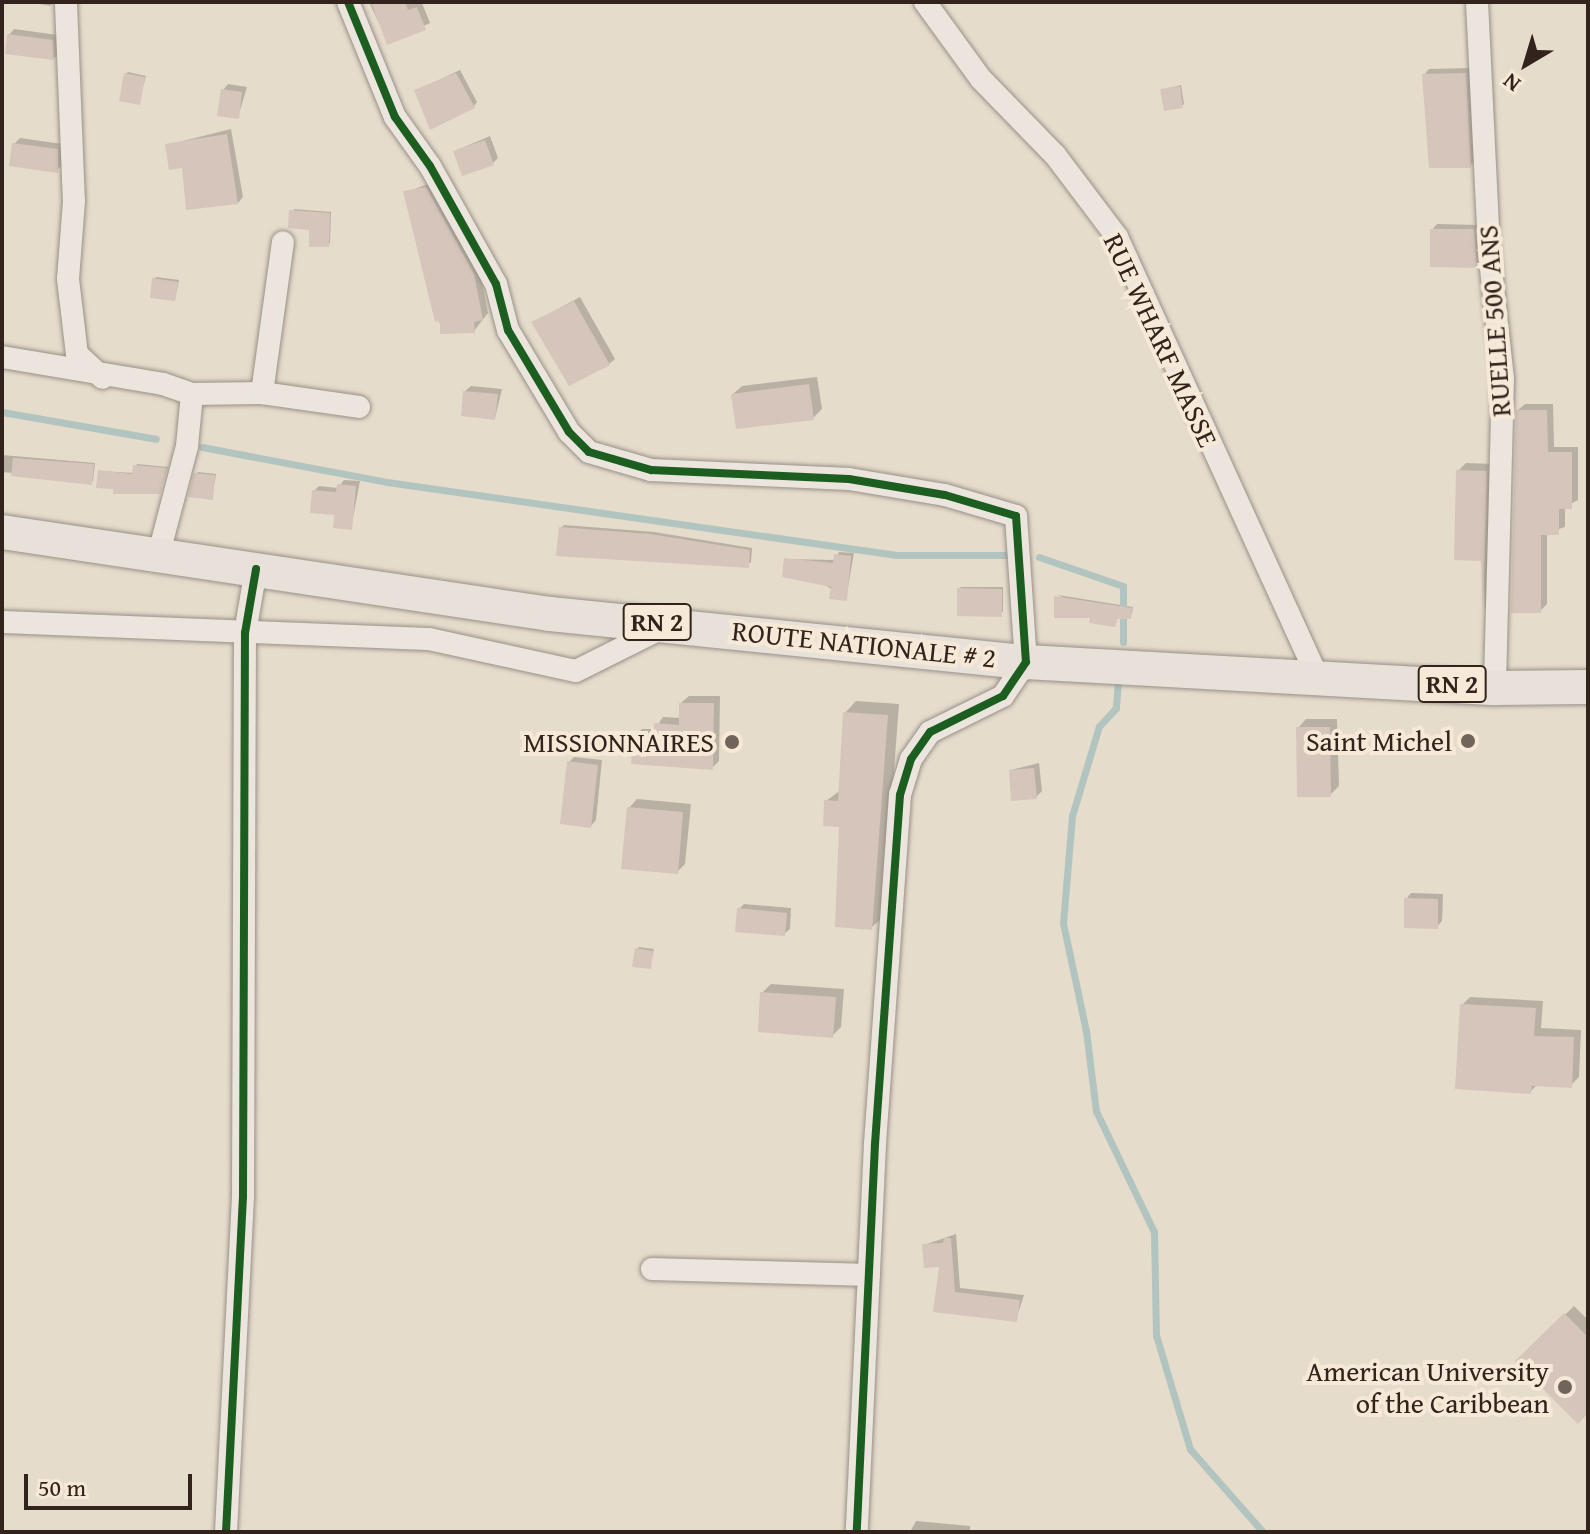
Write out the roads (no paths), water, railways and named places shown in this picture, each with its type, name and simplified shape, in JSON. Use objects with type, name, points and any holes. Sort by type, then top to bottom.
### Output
[{"type":"main road","name":"ROUTE NATIONALE # 2","points":[[2,532],[159,553],[550,614],[673,623],[1026,662],[1316,674],[1495,688],[1588,687]]},
{"type":"street","points":[[348,2],[395,117],[430,166],[496,284],[508,330],[569,432],[589,452],[651,470],[849,479],[945,495],[1016,516],[1026,662],[1003,696],[930,732],[911,759],[900,795],[869,1275],[857,1532]]},
{"type":"street","name":"RUE WHARF MASSE","points":[[925,2],[981,79],[1055,155],[1117,237],[1316,674]]},
{"type":"street","name":"RUELLE 500 ANS","points":[[1477,2],[1489,250],[1503,378],[1495,688]]},
{"type":"street","points":[[66,4],[74,201],[68,279],[77,354],[103,378]]},
{"type":"street","points":[[262,393],[283,242]]},
{"type":"street","points":[[2,357],[103,378],[163,384],[192,394],[262,393],[359,407]]},
{"type":"street","points":[[159,553],[187,446],[192,394]]},
{"type":"street","points":[[226,1532],[243,1197],[245,633],[256,569]]},
{"type":"street","points":[[2,622],[429,639],[576,671],[673,623]]},
{"type":"street","points":[[652,1269],[869,1275]]},
{"type":"waterway","points":[[2,412],[156,439]]},
{"type":"waterway","points":[[202,447],[387,482],[897,555],[1006,555]]},
{"type":"waterway","points":[[1039,557],[1123,586],[1123,642]]},
{"type":"waterway","points":[[1118,683],[1116,708],[1099,726],[1072,816],[1063,923],[1086,1031],[1096,1111],[1154,1232],[1156,1335],[1190,1449],[1263,1532]]},
{"type":"place","name":"Saint Michel","points":[[1468,741]]},
{"type":"place","name":"MISSIONNAIRES","points":[[732,742]]},
{"type":"place","name":"American University of the Caribbean","points":[[1565,1387]]}]
